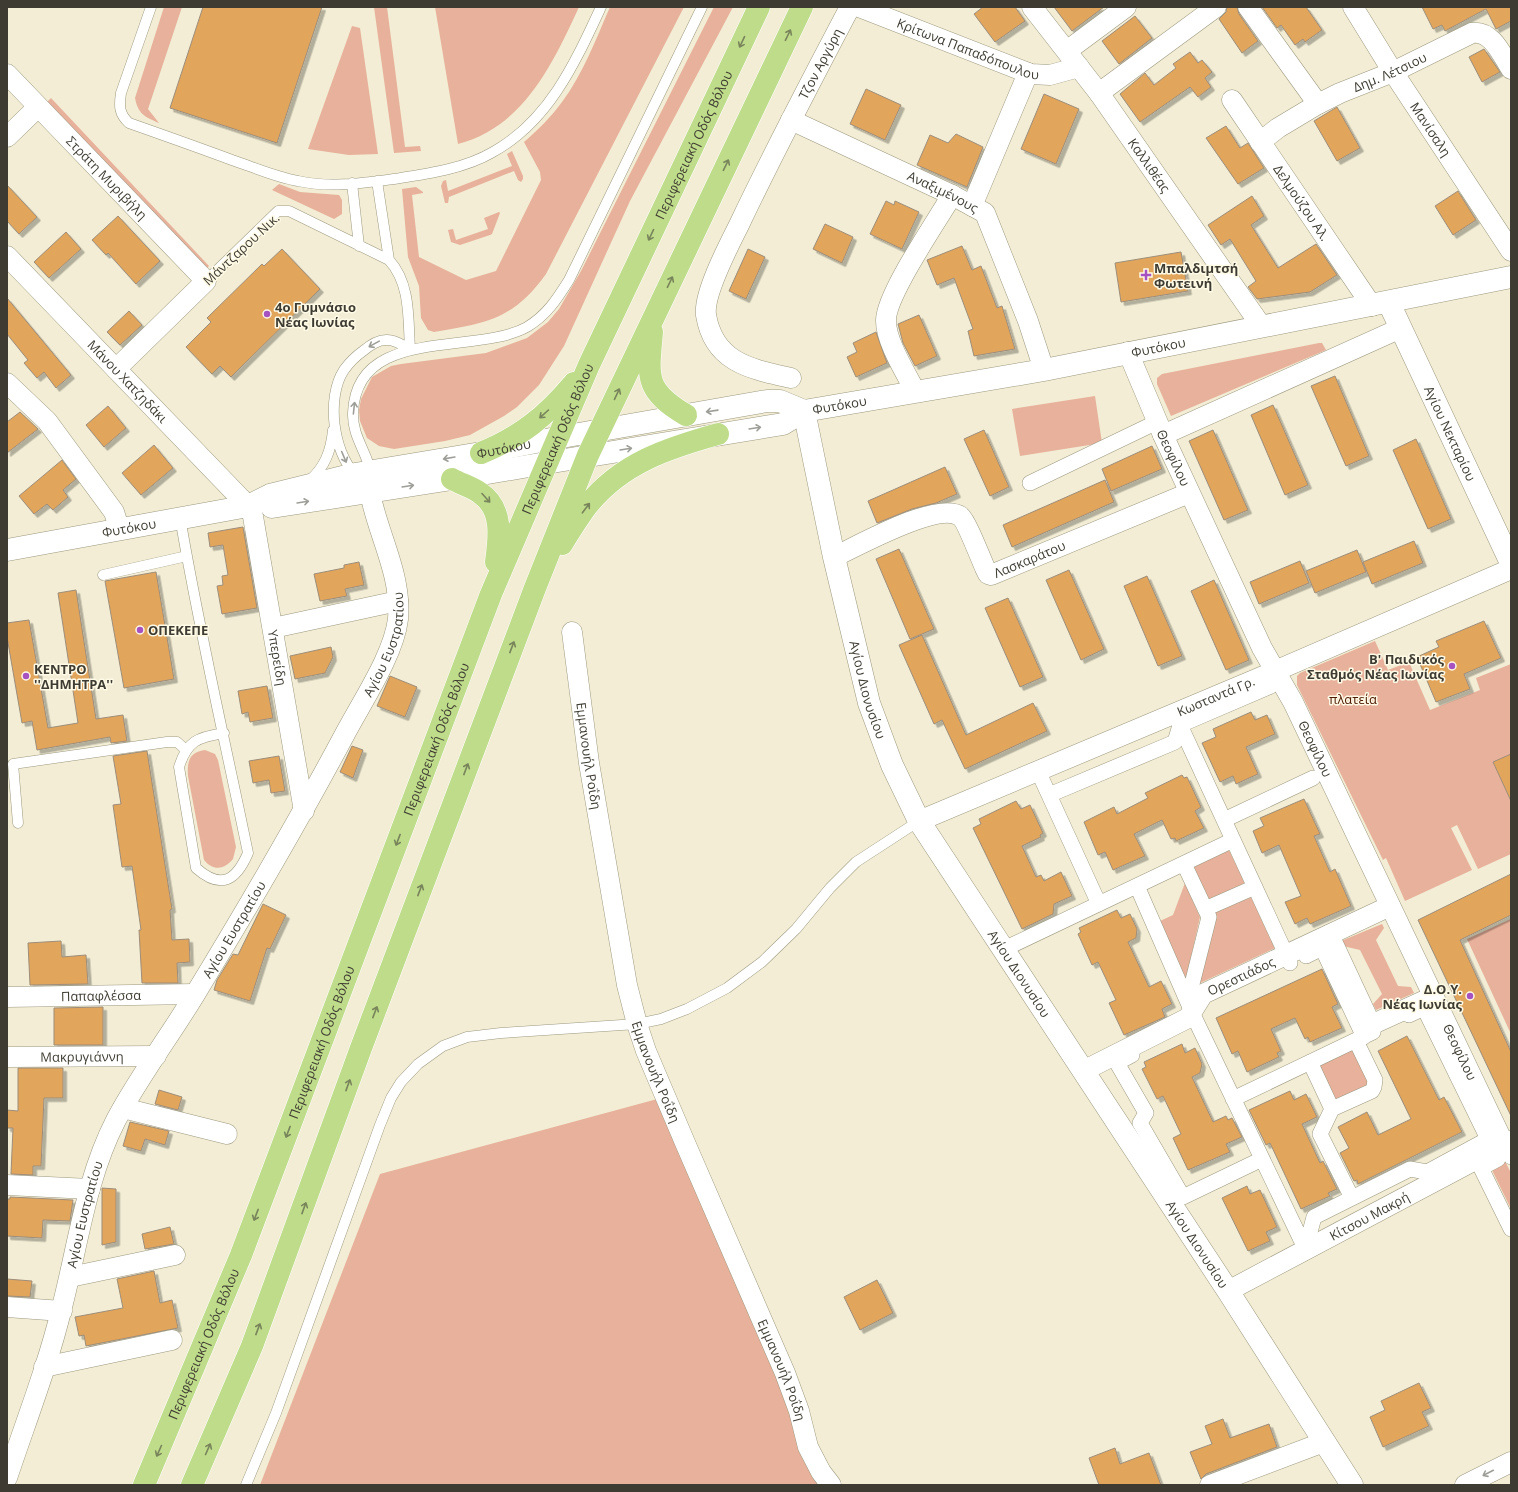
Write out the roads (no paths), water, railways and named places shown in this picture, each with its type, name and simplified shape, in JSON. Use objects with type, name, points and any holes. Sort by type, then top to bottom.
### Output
[{"type":"main road","name":"Περιφερειακή Οδός Βόλου","points":[[144,1485],[241,1255],[491,594],[556,438],[589,365],[759,7]]},
{"type":"main road","points":[[192,1485],[255,1339],[361,1048],[535,588],[588,455],[802,7]]},
{"type":"main road","points":[[653,317],[649,369],[651,381],[657,392],[665,401],[686,415]]},
{"type":"main road","points":[[481,453],[508,441],[530,426],[555,404],[589,365]]},
{"type":"main road","points":[[535,588],[588,505],[612,480],[648,457],[682,444],[718,434]]},
{"type":"main road","points":[[452,479],[480,493],[486,498],[495,513],[499,538],[491,594]]},
{"type":"street","name":"Τζον Αργύρη","points":[[791,378],[741,365],[724,353],[714,340],[706,314],[707,302],[714,279],[772,155],[850,7]]},
{"type":"street","name":"Κρίτωνα Παπαδόπουλου","points":[[859,7],[1028,73],[1046,75],[1079,67]]},
{"type":"street","name":"Καλλιθέας","points":[[1032,7],[1068,50],[1099,93],[1262,327]]},
{"type":"street","points":[[1068,50],[1126,7]]},
{"type":"street","points":[[1099,93],[1216,7]]},
{"type":"street","points":[[1248,7],[1318,104]]},
{"type":"street","name":"Μανίσαλη","points":[[1354,7],[1393,72],[1511,251]]},
{"type":"street","name":"Δημ. Λέτσιου","points":[[1260,142],[1278,128],[1318,104],[1340,93],[1393,72],[1472,34],[1479,32],[1488,36],[1511,69]]},
{"type":"street","points":[[972,206],[1028,73]]},
{"type":"street","name":"Στράτη Μυριβήλη","points":[[7,74],[206,281]]},
{"type":"street","name":"Δελμούζου Αλ.","points":[[1232,100],[1260,142],[1380,304]]},
{"type":"street","points":[[7,137],[38,107]]},
{"type":"street","name":"Αναξιμένους","points":[[791,120],[981,210],[988,218],[1028,320],[1044,370]]},
{"type":"street","points":[[915,392],[890,337],[886,322],[886,313],[894,293],[952,196]]},
{"type":"street","name":"Μάνου Χατζηδάκι","points":[[7,256],[250,506]]},
{"type":"street","name":"Φυτόκου","points":[[7,550],[180,517],[250,506],[261,508],[272,507],[370,493],[588,455],[783,424],[804,411],[1044,370],[1128,352],[1380,304],[1511,277]]},
{"type":"street","name":"Μάντζαρου Νικ.","points":[[116,369],[206,281]]},
{"type":"street","name":"Αγίου Νεκταρίου","points":[[1380,304],[1401,328],[1505,534],[1511,564]]},
{"type":"street","points":[[1030,483],[1401,328]]},
{"type":"street","name":"Θεοφίλου","points":[[1128,352],[1160,429],[1262,648],[1273,679],[1293,702],[1381,906],[1432,997],[1509,1149]]},
{"type":"street","points":[[7,383],[47,421],[114,512],[119,528]]},
{"type":"street","name":"Φυτόκου","points":[[250,506],[270,495],[302,486],[363,473],[767,401],[780,401],[804,411]]},
{"type":"street","name":"Αγίου Διονυσίου","points":[[804,411],[834,557],[869,703],[892,765],[920,821],[1228,1291],[1352,1485]]},
{"type":"street","name":"Αγίου Ευστρατίου","points":[[7,1478],[62,1311],[90,1189],[116,1121],[195,994],[304,811],[386,656],[396,630],[398,601],[392,567],[373,509],[370,493]]},
{"type":"street","name":"Λασκαράτου","points":[[834,557],[917,518],[944,512],[953,513],[963,519],[985,568],[991,575],[1189,493]]},
{"type":"street","name":"Υπερείδη","points":[[250,506],[273,628],[304,811]]},
{"type":"street","name":"Κωσταντά Γρ.","points":[[920,821],[1038,771],[1273,679],[1511,569]]},
{"type":"street","points":[[273,628],[398,601]]},
{"type":"street","name":"Εμμανουήλ Ροΐδη","points":[[572,632],[589,763],[627,985],[637,1024],[646,1051],[785,1372],[799,1411],[808,1447],[821,1472],[831,1485]]},
{"type":"street","points":[[1049,795],[1175,742],[1180,724],[1273,679]]},
{"type":"street","points":[[1180,724],[1287,955]]},
{"type":"street","points":[[1038,771],[1099,904]]},
{"type":"street","points":[[1224,820],[1313,778]]},
{"type":"street","points":[[1004,949],[1234,840]]},
{"type":"street","points":[[1184,864],[1209,917],[1191,988],[1189,1005],[1194,1025],[1117,1063],[1146,1113],[1140,1123],[1183,1197],[1262,1159]]},
{"type":"street","points":[[1137,886],[1189,1005],[1303,1243]]},
{"type":"street","points":[[1205,909],[1255,887]]},
{"type":"street","points":[[1287,955],[1381,906]]},
{"type":"street","name":"Ορεστιάδος","points":[[1083,1070],[1188,1018],[1189,1005],[1203,994],[1329,935],[1381,906]]},
{"type":"street","points":[[1329,935],[1371,1025],[1432,997]]},
{"type":"street","points":[[1287,955],[1322,948],[1360,1039],[1372,1073],[1374,1087],[1372,1091],[1332,1109],[1320,1134],[1352,1198]]},
{"type":"street","name":"Παπαφλέσσα","points":[[7,997],[195,994]]},
{"type":"street","points":[[1233,1099],[1424,1008],[1488,1139],[1427,1172],[1410,1168],[1314,1217],[1310,1232],[1303,1243]]},
{"type":"street","name":"Μακρυγιάννη","points":[[7,1057],[156,1056]]},
{"type":"street","points":[[1310,1062],[1332,1109]]},
{"type":"street","points":[[123,1108],[227,1134]]},
{"type":"street","points":[[1509,1149],[1481,1168],[1511,1229]]},
{"type":"street","name":"Κίτσου Μακρή","points":[[1228,1291],[1303,1243],[1509,1149]]},
{"type":"street","points":[[7,1185],[90,1189]]},
{"type":"street","points":[[70,1277],[175,1256]]},
{"type":"street","points":[[7,1307],[62,1311]]},
{"type":"street","points":[[44,1367],[172,1340]]},
{"type":"street","points":[[1210,1485],[1324,1442]]},
{"type":"street","points":[[1465,1485],[1511,1462]]},
{"type":"lane","points":[[151,7],[121,93],[120,108],[123,118],[129,123],[285,178],[312,184],[377,181],[430,173],[474,161],[493,153],[513,139],[532,122],[551,101],[579,55],[601,7]]},
{"type":"lane","points":[[370,493],[363,473],[354,427],[353,412],[356,394],[364,378],[378,364],[394,354],[410,349],[508,335],[527,326],[550,309],[569,280],[702,7]]},
{"type":"lane","points":[[377,181],[389,260],[399,274],[405,290],[410,349]]},
{"type":"lane","points":[[352,183],[359,246]]},
{"type":"lane","name":"Μάντζαρου Νικ.","points":[[206,281],[278,211],[289,211],[389,260]]},
{"type":"lane","points":[[302,486],[316,475],[326,460],[331,442],[339,380],[353,359],[371,345],[384,340],[393,340],[410,349]]},
{"type":"lane","points":[[334,416],[342,453],[348,465],[363,473],[370,493]]},
{"type":"lane","points":[[180,517],[187,556],[224,733],[248,853],[241,869],[233,877],[219,881],[206,877],[196,868],[179,767],[186,750],[192,743],[206,736],[224,733]]},
{"type":"lane","points":[[104,575],[187,556]]},
{"type":"lane","points":[[18,823],[13,764],[167,742],[177,742],[186,750]]},
{"type":"lane","points":[[246,1485],[276,1413],[391,1098],[401,1082],[418,1064],[443,1046],[467,1037],[501,1033],[637,1024],[660,1019],[687,1009],[727,988],[747,975],[796,929],[845,872],[868,853],[900,835],[920,821]]},
{"type":"place","name":"Μπαλδιμτσή Φωτεινή","points":[[1146,275]]},
{"type":"place","name":"4ο Γυμνάσιο Νέας Ιωνίας","points":[[267,314]]},
{"type":"place","name":"ΟΠΕΚΕΠΕ","points":[[140,630]]},
{"type":"place","name":"Β' Παιδικός Σταθμός Νέας Ιωνίας","points":[[1452,666]]},
{"type":"place","name":"ΚΕΝΤΡΟ ''ΔΗΜΗΤΡΑ''","points":[[26,676]]},
{"type":"place","name":"Δ.Ο.Υ. Νέας Ιωνίας","points":[[1470,996]]},
{"type":"park label","name":"πλατεία","points":[[1353,699]]}]
